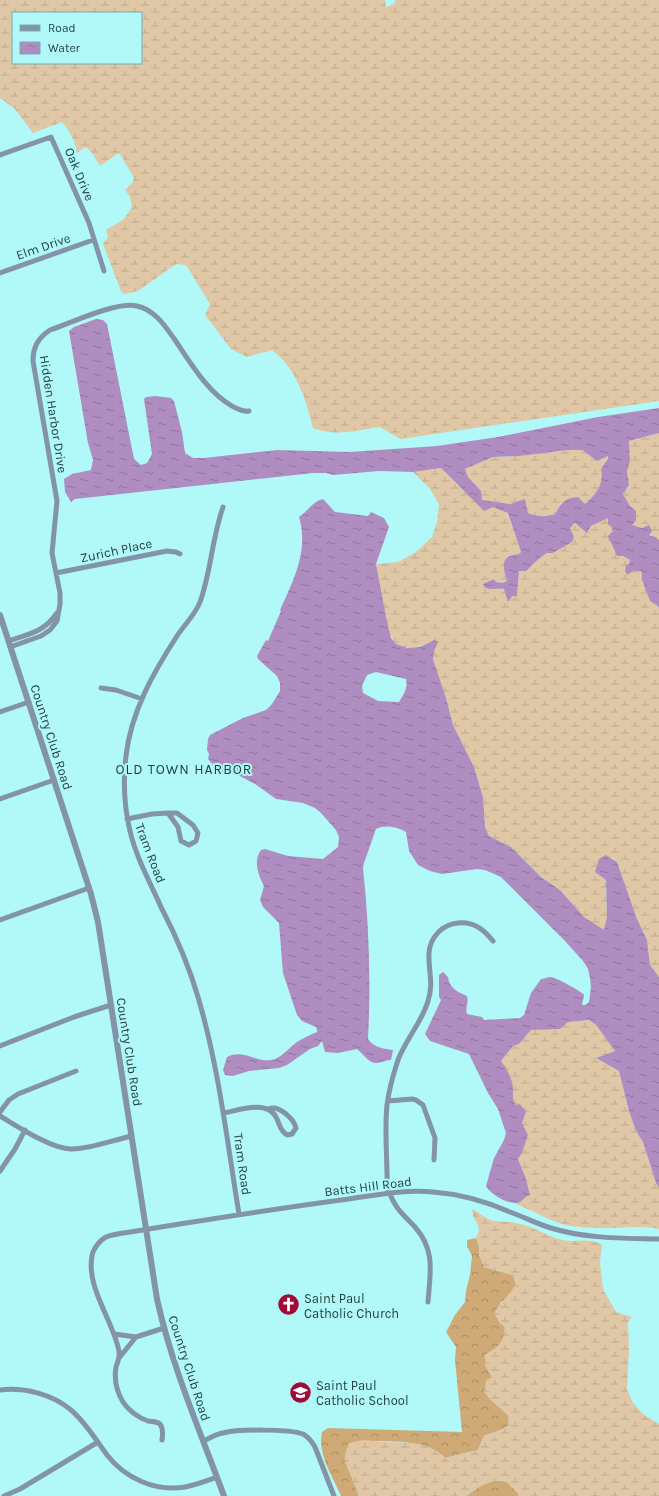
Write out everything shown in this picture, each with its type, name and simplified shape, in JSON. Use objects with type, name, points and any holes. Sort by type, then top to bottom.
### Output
[{"type":"street","name":"Oak Drive","points":[[0,155],[52,137],[89,223],[93,240],[104,271]]},
{"type":"street","name":"Elm Drive","points":[[0,273],[93,240]]},
{"type":"street","name":"Hidden Harbor Drive","points":[[9,644],[41,636],[50,630],[57,621],[60,604],[60,593],[52,553],[57,501],[33,361],[33,351],[36,343],[43,335],[50,330],[115,307],[138,306],[150,312],[160,320],[195,368],[223,401],[244,412],[249,411]]},
{"type":"street","name":"Tram Road","points":[[223,508],[216,531],[199,604],[164,657],[142,699],[131,730],[126,755],[124,780],[127,819],[138,856],[181,949],[198,996],[216,1069],[239,1214]]},
{"type":"street","name":"Zurich Place","points":[[56,573],[167,551],[180,554]]},
{"type":"street","name":"Country Club Road","points":[[0,615],[89,888],[98,922],[157,1299],[172,1356],[224,1496]]},
{"type":"street","points":[[101,688],[116,690],[142,699]]},
{"type":"street","points":[[0,712],[29,702]]},
{"type":"street","points":[[0,799],[54,780]]},
{"type":"street","points":[[127,819],[152,814],[168,813],[178,813],[193,825],[198,833],[196,841],[189,845],[181,841],[178,827],[168,813]]},
{"type":"street","points":[[0,920],[89,888]]},
{"type":"street","points":[[428,1302],[431,1270],[425,1243],[414,1227],[397,1208],[388,1192],[386,1117],[388,1101],[392,1082],[402,1052],[429,1000],[431,982],[429,954],[433,938],[447,926],[463,922],[474,924],[483,929],[494,941]]},
{"type":"street","points":[[0,1046],[74,1017],[111,1005]]},
{"type":"street","points":[[0,1112],[9,1100],[18,1094],[76,1071]]},
{"type":"street","points":[[388,1101],[412,1099],[423,1105],[435,1138],[434,1160]]},
{"type":"street","points":[[224,1113],[259,1107],[269,1109],[276,1108],[293,1120],[296,1128],[292,1134],[287,1135],[282,1132],[276,1117],[269,1109]]},
{"type":"street","points":[[0,1116],[55,1146],[66,1149],[83,1148],[132,1136]]},
{"type":"street","points":[[0,1171],[15,1149],[25,1130]]},
{"type":"street","name":"Batts Hill Road","points":[[119,1358],[114,1334],[105,1315],[94,1280],[92,1253],[104,1238],[146,1229],[388,1192],[432,1192],[465,1197],[495,1206],[553,1229],[583,1236],[659,1239]]},
{"type":"street","points":[[114,1334],[136,1337],[164,1328]]},
{"type":"street","points":[[136,1337],[119,1358],[116,1367],[117,1386],[127,1407],[137,1415],[149,1421],[157,1422],[160,1425],[162,1429],[162,1440]]},
{"type":"street","points":[[0,1390],[24,1390],[45,1395],[70,1409],[77,1415],[115,1464],[131,1476],[150,1484],[160,1487],[178,1488],[197,1484],[217,1477]]},
{"type":"street","points":[[203,1441],[222,1433],[237,1430],[303,1434],[315,1447],[334,1496]]},
{"type":"street","points":[[4,1496],[20,1489],[98,1442]]},
{"type":"green space","points":[[0,0],[385,0],[386,7],[394,4],[395,0],[659,0],[659,401],[400,439],[380,427],[338,432],[321,431],[313,428],[304,396],[288,366],[272,350],[247,357],[231,349],[205,315],[210,304],[186,265],[176,264],[138,291],[124,294],[121,291],[103,244],[108,237],[106,230],[124,219],[132,207],[130,197],[125,190],[132,183],[134,178],[120,154],[117,154],[100,166],[92,153],[85,147],[77,153],[72,136],[62,122],[33,133],[15,109],[0,98]]},
{"type":"green space","points":[[659,433],[659,540],[648,534],[646,527],[642,528],[632,525],[630,506],[623,494],[629,485],[627,471],[630,461],[629,441]]},
{"type":"green space","points":[[568,450],[582,450],[597,461],[608,456],[608,459],[601,469],[601,480],[596,493],[585,504],[561,503],[555,514],[548,516],[539,516],[528,513],[526,505],[515,502],[510,504],[482,500],[468,477],[465,469],[493,457],[520,456]]},
{"type":"green space","points":[[441,468],[470,496],[508,513],[521,552],[508,557],[504,562],[504,570],[507,581],[502,583],[496,582],[494,579],[489,582],[485,588],[503,589],[517,596],[519,571],[533,565],[547,553],[553,553],[571,542],[574,537],[570,528],[576,523],[587,532],[591,526],[609,517],[613,531],[611,533],[614,552],[630,560],[629,564],[626,565],[625,571],[641,571],[650,601],[659,607],[659,977],[650,965],[647,940],[637,919],[617,862],[612,857],[606,880],[607,916],[604,930],[584,917],[560,890],[541,877],[511,847],[489,836],[485,827],[483,797],[474,767],[453,725],[433,659],[434,640],[420,646],[406,648],[396,644],[392,639],[383,606],[376,564],[398,562],[416,552],[432,537],[437,522],[439,504],[430,489],[413,472]]},
{"type":"green space","points":[[589,1020],[596,1025],[615,1051],[596,1058],[619,1071],[629,1111],[636,1131],[643,1142],[659,1188],[659,1229],[643,1227],[599,1228],[572,1226],[549,1219],[514,1203],[522,1201],[526,1196],[525,1176],[518,1159],[522,1153],[522,1123],[526,1112],[516,1105],[512,1098],[513,1090],[501,1061],[513,1046],[519,1044],[531,1030],[563,1025],[568,1022]]},
{"type":"green space","points":[[472,1209],[491,1220],[521,1224],[562,1240],[593,1241],[602,1245],[600,1262],[603,1289],[616,1312],[632,1317],[628,1322],[629,1350],[627,1389],[633,1403],[644,1415],[659,1424],[659,1496],[518,1496],[518,1493],[508,1483],[496,1481],[485,1484],[466,1496],[359,1496],[344,1459],[348,1444],[366,1440],[417,1444],[432,1448],[445,1458],[478,1450],[484,1436],[503,1429],[509,1425],[508,1415],[484,1392],[486,1381],[492,1377],[485,1365],[485,1355],[497,1347],[503,1338],[505,1327],[499,1322],[494,1313],[516,1284],[513,1275],[484,1267],[479,1255],[479,1245],[476,1238],[479,1230],[478,1225],[473,1216]]},
{"type":"green space","points":[[476,1238],[484,1267],[513,1275],[516,1284],[510,1295],[500,1303],[499,1322],[505,1327],[504,1337],[497,1349],[485,1355],[485,1365],[492,1377],[491,1400],[508,1415],[509,1425],[503,1429],[484,1436],[478,1450],[445,1458],[438,1452],[421,1445],[403,1442],[375,1441],[356,1488],[359,1496],[341,1496],[327,1465],[322,1449],[322,1432],[328,1428],[462,1432],[455,1360],[456,1347],[446,1332],[455,1315],[465,1302],[472,1256],[467,1246],[467,1240]]},
{"type":"green space","points":[[495,1480],[507,1482],[518,1493],[518,1496],[466,1496],[480,1486]]},
{"type":"water","points":[[96,319],[103,320],[107,324],[134,459],[141,465],[147,463],[152,454],[144,399],[146,397],[155,396],[171,398],[174,401],[182,432],[185,453],[193,458],[277,450],[350,452],[437,446],[498,437],[598,417],[659,408],[659,433],[629,441],[630,461],[627,471],[629,485],[623,494],[630,506],[636,511],[636,520],[632,525],[642,528],[649,525],[652,531],[649,535],[656,537],[659,540],[659,607],[650,601],[642,580],[641,571],[633,571],[627,575],[625,571],[626,565],[629,564],[630,560],[623,556],[617,556],[608,536],[613,531],[611,526],[608,525],[608,518],[591,526],[587,533],[575,523],[570,528],[574,537],[572,542],[553,553],[547,553],[526,571],[519,571],[517,596],[512,596],[508,602],[504,589],[485,588],[483,584],[494,579],[496,582],[502,583],[507,581],[504,570],[504,562],[508,557],[521,552],[508,513],[493,507],[484,511],[441,468],[413,472],[379,471],[333,475],[326,473],[313,473],[75,499],[71,502],[65,492],[64,479],[72,474],[91,470],[93,460],[88,443],[69,331],[74,327]],"holes":[[[582,450],[597,461],[608,456],[608,459],[601,469],[602,475],[598,489],[593,497],[585,504],[578,497],[570,499],[561,504],[555,514],[548,516],[539,516],[528,513],[525,499],[510,504],[482,500],[481,491],[468,477],[465,469],[493,457]]]},
{"type":"water","points":[[323,499],[335,512],[368,516],[371,512],[384,518],[389,527],[376,564],[391,638],[396,644],[407,648],[420,647],[434,640],[438,642],[434,651],[433,659],[453,725],[474,767],[483,797],[485,827],[489,836],[511,847],[541,877],[560,890],[584,917],[604,930],[607,916],[606,880],[595,872],[599,859],[606,855],[617,862],[637,919],[647,940],[650,965],[659,977],[659,1188],[643,1142],[636,1131],[629,1111],[619,1071],[596,1058],[615,1051],[596,1025],[589,1020],[568,1022],[560,1029],[531,1030],[519,1044],[513,1046],[501,1061],[511,1078],[515,1103],[516,1105],[520,1104],[526,1112],[522,1123],[528,1135],[522,1153],[518,1159],[525,1176],[530,1195],[516,1203],[501,1199],[488,1189],[486,1186],[494,1158],[504,1140],[506,1133],[498,1109],[488,1093],[469,1054],[430,1041],[425,1034],[441,1000],[439,997],[439,975],[443,972],[448,977],[452,987],[467,996],[467,1014],[482,1017],[484,1020],[520,1018],[524,1015],[531,993],[541,979],[550,977],[563,982],[582,993],[584,995],[582,1005],[585,1005],[589,1002],[591,987],[588,969],[583,961],[565,941],[501,877],[485,870],[477,869],[442,874],[430,871],[418,865],[409,851],[406,832],[399,829],[387,826],[376,829],[363,868],[369,953],[368,1039],[376,1046],[393,1050],[391,1060],[378,1063],[371,1062],[357,1049],[338,1053],[325,1052],[322,1041],[318,1046],[310,1049],[287,1065],[279,1068],[249,1071],[233,1076],[225,1075],[223,1070],[227,1057],[240,1054],[263,1060],[275,1059],[284,1054],[297,1042],[317,1032],[316,1027],[302,1021],[297,1015],[283,973],[279,923],[263,907],[260,900],[264,886],[258,872],[257,859],[261,850],[265,849],[288,856],[323,859],[338,847],[339,837],[336,830],[315,808],[303,803],[276,799],[255,784],[236,774],[219,772],[208,759],[209,754],[207,750],[210,735],[243,718],[266,710],[272,704],[280,691],[280,683],[277,676],[258,659],[257,656],[266,640],[268,641],[295,576],[301,553],[302,541],[302,529],[299,517],[319,500]],"holes":[[[376,672],[406,679],[406,688],[399,702],[378,701],[363,693],[362,686],[367,675]]]},
{"type":"place","name":"Saint Paul Catholic Church","points":[[288,1305]]},
{"type":"place","name":"Saint Paul Catholic School","points":[[300,1392]]},
{"type":"district","name":"OLD TOWN HARBOR","points":[[184,769]]}]
